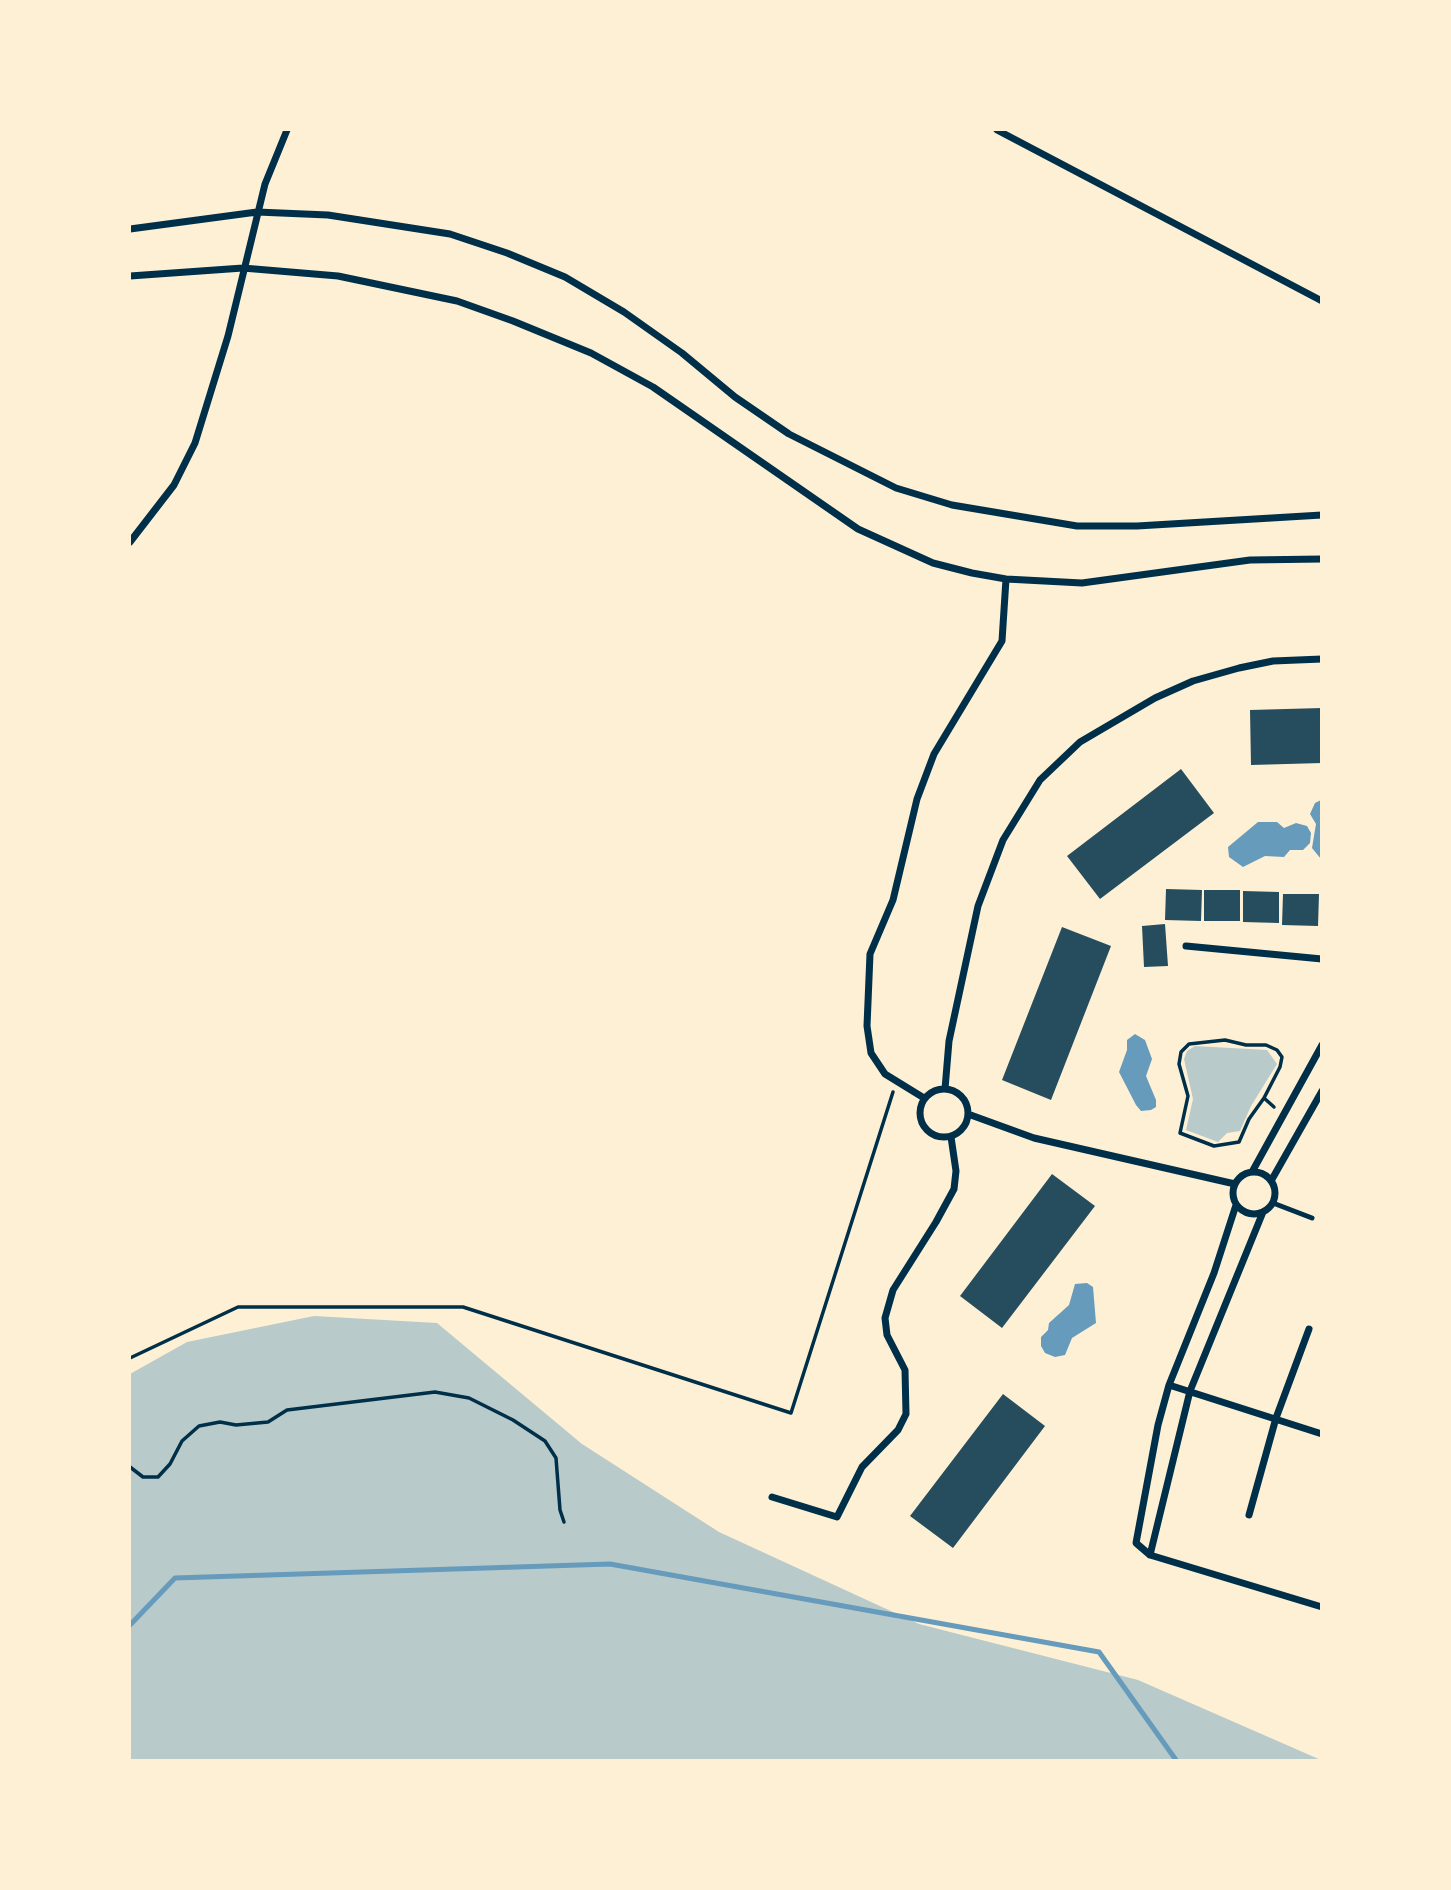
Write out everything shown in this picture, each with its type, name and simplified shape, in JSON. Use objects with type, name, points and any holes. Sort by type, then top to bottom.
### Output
[{"type":"street","points":[[130,542],[174,485],[195,443],[229,335],[257,212],[286,130]]},
{"type":"street","points":[[997,130],[1321,301]]},
{"type":"street","points":[[130,229],[257,212],[328,215],[450,234],[554,272],[624,312],[682,353],[735,397],[789,433],[896,488],[952,505],[1077,526],[1137,527],[1321,515]]},
{"type":"street","points":[[130,276],[243,268],[360,280],[457,301],[513,321],[591,353],[653,387],[858,529],[933,563],[1006,579],[1082,583],[1225,563],[1321,559]]},
{"type":"street","points":[[924,1098],[879,1069],[871,1053],[867,1026],[870,954],[894,900],[916,799],[934,754],[1002,641],[1006,579]]},
{"type":"street","points":[[945,1089],[948,1041],[978,906],[1003,840],[1040,780],[1080,742],[1154,698],[1193,681],[1273,661],[1321,659]]},
{"type":"street","points":[[1186,946],[1321,959]]},
{"type":"street","points":[[1252,1172],[1321,1045]]},
{"type":"street","points":[[945,1089],[964,1100],[968,1114],[963,1129],[951,1137],[935,1136],[923,1127],[919,1112],[924,1098],[945,1089]]},
{"type":"street","points":[[1150,1555],[1190,1391],[1263,1213],[1273,1203],[1271,1181],[1321,1091]]},
{"type":"street","points":[[968,1114],[1034,1138],[1235,1184]]},
{"type":"street","points":[[772,1497],[837,1517],[862,1467],[898,1430],[906,1414],[905,1370],[887,1335],[885,1318],[893,1290],[954,1189],[956,1171],[951,1137]]},
{"type":"street","points":[[1263,1213],[1248,1213],[1236,1205],[1233,1199],[1235,1184],[1245,1174],[1252,1172],[1266,1176],[1271,1181]]},
{"type":"street","points":[[1236,1205],[1214,1273],[1169,1385],[1135,1536],[1139,1547],[1150,1555],[1321,1607]]},
{"type":"street","points":[[1249,1515],[1276,1418],[1309,1329]]},
{"type":"street","points":[[1169,1385],[1321,1434]]},
{"type":"lane","points":[[1273,1203],[1312,1218]]},
{"type":"path","points":[[1224,1040],[1246,1045],[1266,1045],[1277,1051],[1282,1057],[1280,1067],[1264,1098],[1249,1119],[1239,1142],[1214,1146],[1180,1133],[1188,1096],[1179,1063],[1181,1052],[1189,1044],[1224,1040]]},
{"type":"path","points":[[130,1358],[238,1307],[463,1307],[791,1413],[897,1081]]},
{"type":"path","points":[[1264,1098],[1284,1115]]},
{"type":"path","points":[[130,1467],[144,1476],[158,1477],[170,1464],[182,1441],[199,1426],[220,1422],[236,1425],[268,1422],[287,1410],[435,1392],[469,1398],[513,1420],[545,1441],[556,1458],[559,1510],[564,1522]]},
{"type":"shaded area","points":[[1195,1046],[1267,1050],[1277,1064],[1251,1106],[1240,1131],[1227,1133],[1218,1142],[1186,1130],[1193,1099],[1184,1059],[1187,1051]]},
{"type":"shaded area","points":[[314,1316],[437,1323],[582,1444],[719,1532],[919,1624],[1138,1680],[1321,1760],[130,1760],[130,1374],[187,1342]]},
{"type":"water","points":[[1322,800],[1321,859],[1312,848],[1316,824],[1310,814],[1315,803]]},
{"type":"water","points":[[1258,822],[1277,822],[1284,828],[1296,823],[1307,826],[1311,833],[1310,843],[1303,850],[1290,850],[1284,857],[1265,856],[1243,867],[1229,857],[1228,847]]},
{"type":"water","points":[[1135,1034],[1145,1040],[1152,1059],[1146,1076],[1156,1100],[1156,1107],[1151,1110],[1141,1111],[1119,1072],[1127,1050],[1127,1040]]},
{"type":"water","points":[[1087,1283],[1093,1287],[1096,1323],[1072,1338],[1065,1355],[1055,1357],[1045,1353],[1041,1346],[1041,1337],[1048,1330],[1049,1323],[1069,1305],[1075,1284]]},
{"type":"building","points":[[1322,708],[1322,763],[1251,765],[1250,710]]},
{"type":"building","points":[[1181,769],[1214,813],[1100,899],[1067,856]]},
{"type":"building","points":[[1166,889],[1202,890],[1201,921],[1165,920]]},
{"type":"building","points":[[1204,890],[1240,890],[1240,921],[1204,921]]},
{"type":"building","points":[[1243,891],[1279,892],[1279,923],[1243,922]]},
{"type":"building","points":[[1283,894],[1319,894],[1318,926],[1282,925]]},
{"type":"building","points":[[1165,924],[1168,966],[1144,967],[1142,926]]},
{"type":"building","points":[[1062,927],[1111,946],[1051,1100],[1002,1080]]},
{"type":"building","points":[[1052,1174],[1095,1206],[1002,1328],[960,1296]]},
{"type":"building","points":[[1003,1394],[1045,1426],[953,1548],[910,1516]]},
{"type":"waterway","points":[[130,1625],[175,1578],[610,1564],[1099,1652],[1176,1760]]}]
